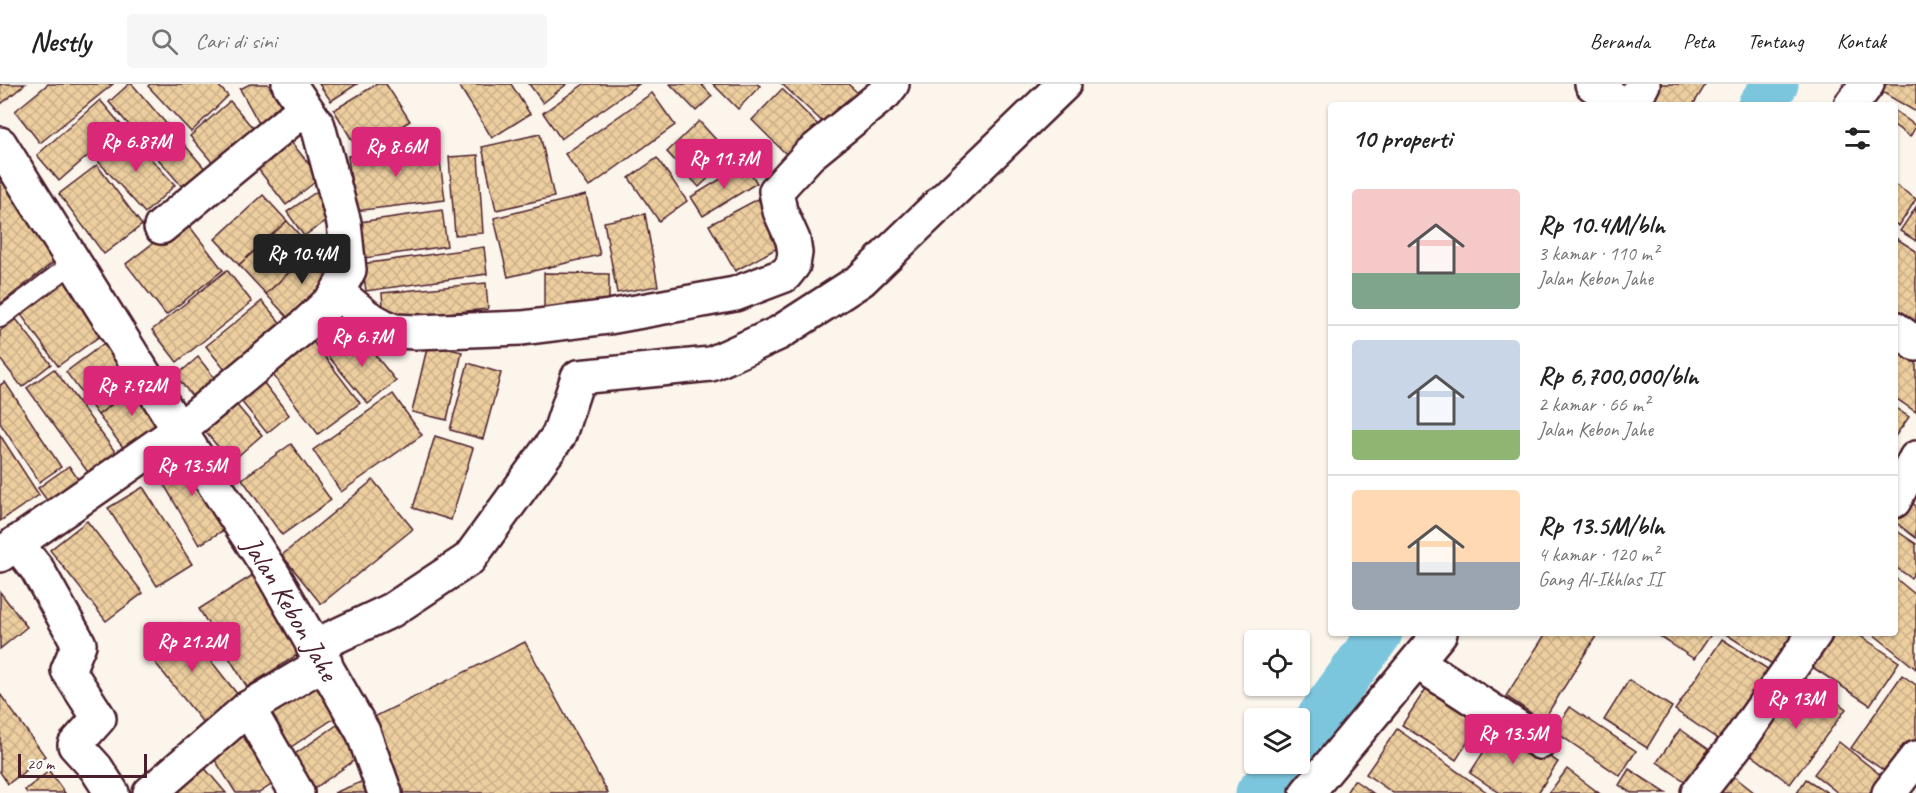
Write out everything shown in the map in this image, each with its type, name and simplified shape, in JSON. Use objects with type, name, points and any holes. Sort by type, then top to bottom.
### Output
[{"type":"street","points":[[337,292],[367,317],[385,327],[395,331],[416,332],[522,328],[609,317],[735,294],[785,275],[793,265],[795,253],[793,240],[780,211],[776,191],[809,155],[885,93],[892,84]]},
{"type":"street","points":[[150,793],[248,708],[319,654],[392,610],[469,559],[559,435],[578,377],[711,364],[779,333],[861,280],[1064,84]]},
{"type":"street","points":[[1592,84],[1619,102]]},
{"type":"street","points":[[1634,102],[1643,84]]},
{"type":"street","points":[[1853,102],[1867,84]]},
{"type":"street","points":[[112,793],[96,768],[75,745],[99,718],[68,670],[79,644],[37,569],[8,549],[179,430],[301,328],[333,298],[349,270],[344,223],[318,126],[297,96],[161,227]]},
{"type":"street","name":"Jalan Kebon Jahe","points":[[2,153],[274,576],[363,732],[385,793]]},
{"type":"street","points":[[1898,331],[1916,344]]},
{"type":"street","points":[[1898,493],[1916,458]]},
{"type":"street","points":[[1307,793],[1438,636]]},
{"type":"street","points":[[1698,793],[1740,740],[1813,636]]},
{"type":"street","points":[[1417,662],[1540,742]]},
{"type":"street","points":[[248,708],[297,793]]},
{"type":"street","points":[[1889,793],[1916,758]]},
{"type":"lane","points":[[0,318],[73,263]]},
{"type":"building","points":[[0,84],[25,84],[1,104]]},
{"type":"building","points":[[48,84],[113,84],[40,143],[15,111]]},
{"type":"building","points":[[129,84],[132,84],[213,178],[191,197],[109,102]]},
{"type":"building","points":[[150,84],[217,84],[228,96],[191,132],[148,86]]},
{"type":"building","points":[[250,84],[268,84],[286,114],[261,127],[240,89]]},
{"type":"building","points":[[319,84],[357,84],[331,101]]},
{"type":"building","points":[[377,84],[386,84],[410,121],[359,152],[334,110]]},
{"type":"building","points":[[458,84],[511,84],[530,114],[492,138]]},
{"type":"building","points":[[529,84],[567,84],[543,103]]},
{"type":"building","points":[[584,84],[639,84],[561,139],[543,113]]},
{"type":"building","points":[[670,84],[701,84],[712,96],[696,111]]},
{"type":"building","points":[[713,84],[757,84],[760,86],[738,109]]},
{"type":"building","points":[[782,84],[848,84],[859,94],[828,127]]},
{"type":"building","points":[[1660,84],[1706,84],[1695,102],[1648,102]]},
{"type":"building","points":[[1886,84],[1916,84],[1916,112],[1882,92]]},
{"type":"building","points":[[782,89],[820,127],[790,158],[752,120]]},
{"type":"building","points":[[652,93],[675,125],[589,187],[565,154]]},
{"type":"building","points":[[100,100],[122,126],[59,181],[37,155]]},
{"type":"building","points":[[230,101],[257,133],[217,168],[190,136]]},
{"type":"building","points":[[1898,113],[1916,126],[1910,137],[1898,128]]},
{"type":"building","points":[[699,121],[731,156],[699,187],[667,152]]},
{"type":"building","points":[[127,133],[175,185],[145,213],[98,161]]},
{"type":"building","points":[[540,134],[554,197],[496,210],[482,147]]},
{"type":"building","points":[[288,138],[320,178],[286,205],[255,165]]},
{"type":"building","points":[[438,145],[445,200],[355,211],[348,156]]},
{"type":"building","points":[[478,155],[483,233],[455,235],[449,157]]},
{"type":"building","points":[[657,158],[687,201],[659,221],[629,178]]},
{"type":"building","points":[[745,164],[757,183],[703,216],[691,197]]},
{"type":"building","points":[[97,165],[142,225],[104,254],[59,194]]},
{"type":"building","points":[[0,178],[60,257],[0,304]]},
{"type":"building","points":[[1898,187],[1916,199],[1898,225]]},
{"type":"building","points":[[319,190],[336,214],[304,236],[287,212]]},
{"type":"building","points":[[263,195],[287,221],[239,265],[215,239]]},
{"type":"building","points":[[586,195],[600,255],[508,277],[494,218]]},
{"type":"building","points":[[758,199],[783,245],[735,271],[709,225]]},
{"type":"building","points":[[1916,207],[1916,241],[1900,231]]},
{"type":"building","points":[[442,210],[447,246],[358,259],[353,223]]},
{"type":"building","points":[[645,214],[658,286],[617,293],[604,222]]},
{"type":"building","points":[[184,219],[223,270],[166,315],[126,264]]},
{"type":"building","points":[[287,221],[313,250],[266,294],[239,265]]},
{"type":"building","points":[[1898,240],[1916,251],[1916,320],[1911,328],[1898,320]]},
{"type":"building","points":[[484,247],[487,274],[366,291],[362,264]]},
{"type":"building","points":[[313,250],[337,277],[290,320],[266,294]]},
{"type":"building","points":[[227,270],[252,302],[177,362],[152,330]]},
{"type":"building","points":[[71,271],[111,328],[58,366],[17,309]]},
{"type":"building","points":[[544,273],[609,274],[609,313],[544,312]]},
{"type":"building","points":[[486,283],[488,309],[384,319],[382,293]]},
{"type":"building","points":[[262,301],[289,333],[233,380],[206,346]]},
{"type":"building","points":[[16,319],[51,364],[22,387],[0,359],[0,331]]},
{"type":"building","points":[[357,332],[396,381],[368,404],[328,356]]},
{"type":"building","points":[[309,336],[360,403],[318,434],[267,367]]},
{"type":"building","points":[[107,341],[139,384],[98,415],[66,372]]},
{"type":"building","points":[[428,344],[462,352],[447,420],[412,412]]},
{"type":"building","points":[[1898,344],[1916,356],[1916,412],[1898,400]]},
{"type":"building","points":[[198,357],[223,389],[201,407],[176,376]]},
{"type":"building","points":[[468,363],[501,373],[483,439],[450,430]]},
{"type":"building","points":[[54,369],[122,461],[95,482],[27,388]]},
{"type":"building","points":[[260,378],[289,415],[267,433],[237,396]]},
{"type":"building","points":[[5,382],[61,467],[39,482],[0,423],[0,385]]},
{"type":"building","points":[[139,384],[166,419],[125,450],[98,415]]},
{"type":"building","points":[[393,394],[422,435],[341,492],[313,450]]},
{"type":"building","points":[[235,403],[262,435],[231,462],[203,429]]},
{"type":"building","points":[[1898,410],[1909,417],[1898,432]]},
{"type":"building","points":[[0,435],[39,495],[0,521]]},
{"type":"building","points":[[435,436],[473,448],[451,520],[413,508]]},
{"type":"building","points":[[291,444],[331,500],[282,535],[242,479]]},
{"type":"building","points":[[186,449],[229,527],[199,545],[154,467]]},
{"type":"building","points":[[69,466],[85,489],[54,510],[38,488]]},
{"type":"building","points":[[373,480],[413,529],[321,604],[282,555]]},
{"type":"building","points":[[143,487],[192,564],[157,586],[108,508]]},
{"type":"building","points":[[1909,500],[1916,506],[1916,538],[1898,524],[1898,515]]},
{"type":"building","points":[[87,521],[143,593],[106,621],[50,550]]},
{"type":"building","points":[[1898,532],[1916,544],[1916,570],[1911,578],[1898,569]]},
{"type":"building","points":[[256,573],[305,650],[247,687],[199,609]]},
{"type":"building","points":[[1898,580],[1916,595],[1916,669],[1876,636],[1898,636]]},
{"type":"building","points":[[0,592],[27,627],[0,649]]},
{"type":"building","points":[[181,623],[238,695],[204,724],[146,651]]},
{"type":"building","points":[[1544,636],[1596,636],[1543,721],[1506,696]]},
{"type":"building","points":[[1660,636],[1710,636],[1694,659]]},
{"type":"building","points":[[1729,636],[1798,636],[1780,669]]},
{"type":"building","points":[[1828,636],[1860,636],[1899,662],[1870,705],[1809,665]]},
{"type":"building","points":[[1722,639],[1775,674],[1728,746],[1675,710]]},
{"type":"building","points":[[525,642],[608,793],[396,793],[368,720]]},
{"type":"building","points":[[1801,675],[1846,709],[1790,784],[1745,750]]},
{"type":"building","points":[[1902,675],[1916,685],[1916,743],[1892,776],[1851,748]]},
{"type":"building","points":[[1433,678],[1487,713],[1456,760],[1402,725]]},
{"type":"building","points":[[1629,680],[1672,707],[1647,748],[1604,720]]},
{"type":"building","points":[[312,681],[336,717],[282,753],[258,717]]},
{"type":"building","points":[[0,694],[45,756],[8,784],[0,772]]},
{"type":"building","points":[[1570,707],[1636,751],[1620,776],[1554,731]]},
{"type":"building","points":[[337,725],[359,757],[308,793],[282,763]]},
{"type":"building","points":[[1501,725],[1558,762],[1538,793],[1500,793],[1470,773]]},
{"type":"building","points":[[241,726],[277,781],[259,793],[236,793],[208,749]]},
{"type":"building","points":[[1397,729],[1488,793],[1393,793],[1366,774]]},
{"type":"building","points":[[1680,729],[1708,749],[1686,782],[1657,762]]},
{"type":"building","points":[[1839,742],[1892,784],[1884,793],[1838,793],[1814,774]]},
{"type":"building","points":[[196,758],[226,793],[171,793]]},
{"type":"building","points":[[1567,769],[1599,793],[1549,793]]},
{"type":"building","points":[[1629,769],[1666,793],[1631,793],[1619,785]]},
{"type":"building","points":[[49,771],[65,793],[27,793],[25,790]]},
{"type":"building","points":[[1727,771],[1755,793],[1710,793]]},
{"type":"building","points":[[371,778],[377,793],[334,793]]},
{"type":"building","points":[[1806,779],[1828,793],[1797,793]]},
{"type":"building","points":[[1354,780],[1373,793],[1346,793]]},
{"type":"waterway","points":[[1762,102],[1776,84]]},
{"type":"waterway","points":[[1310,730],[1378,636]]},
{"type":"waterway","points":[[1258,793],[1274,774]]}]
